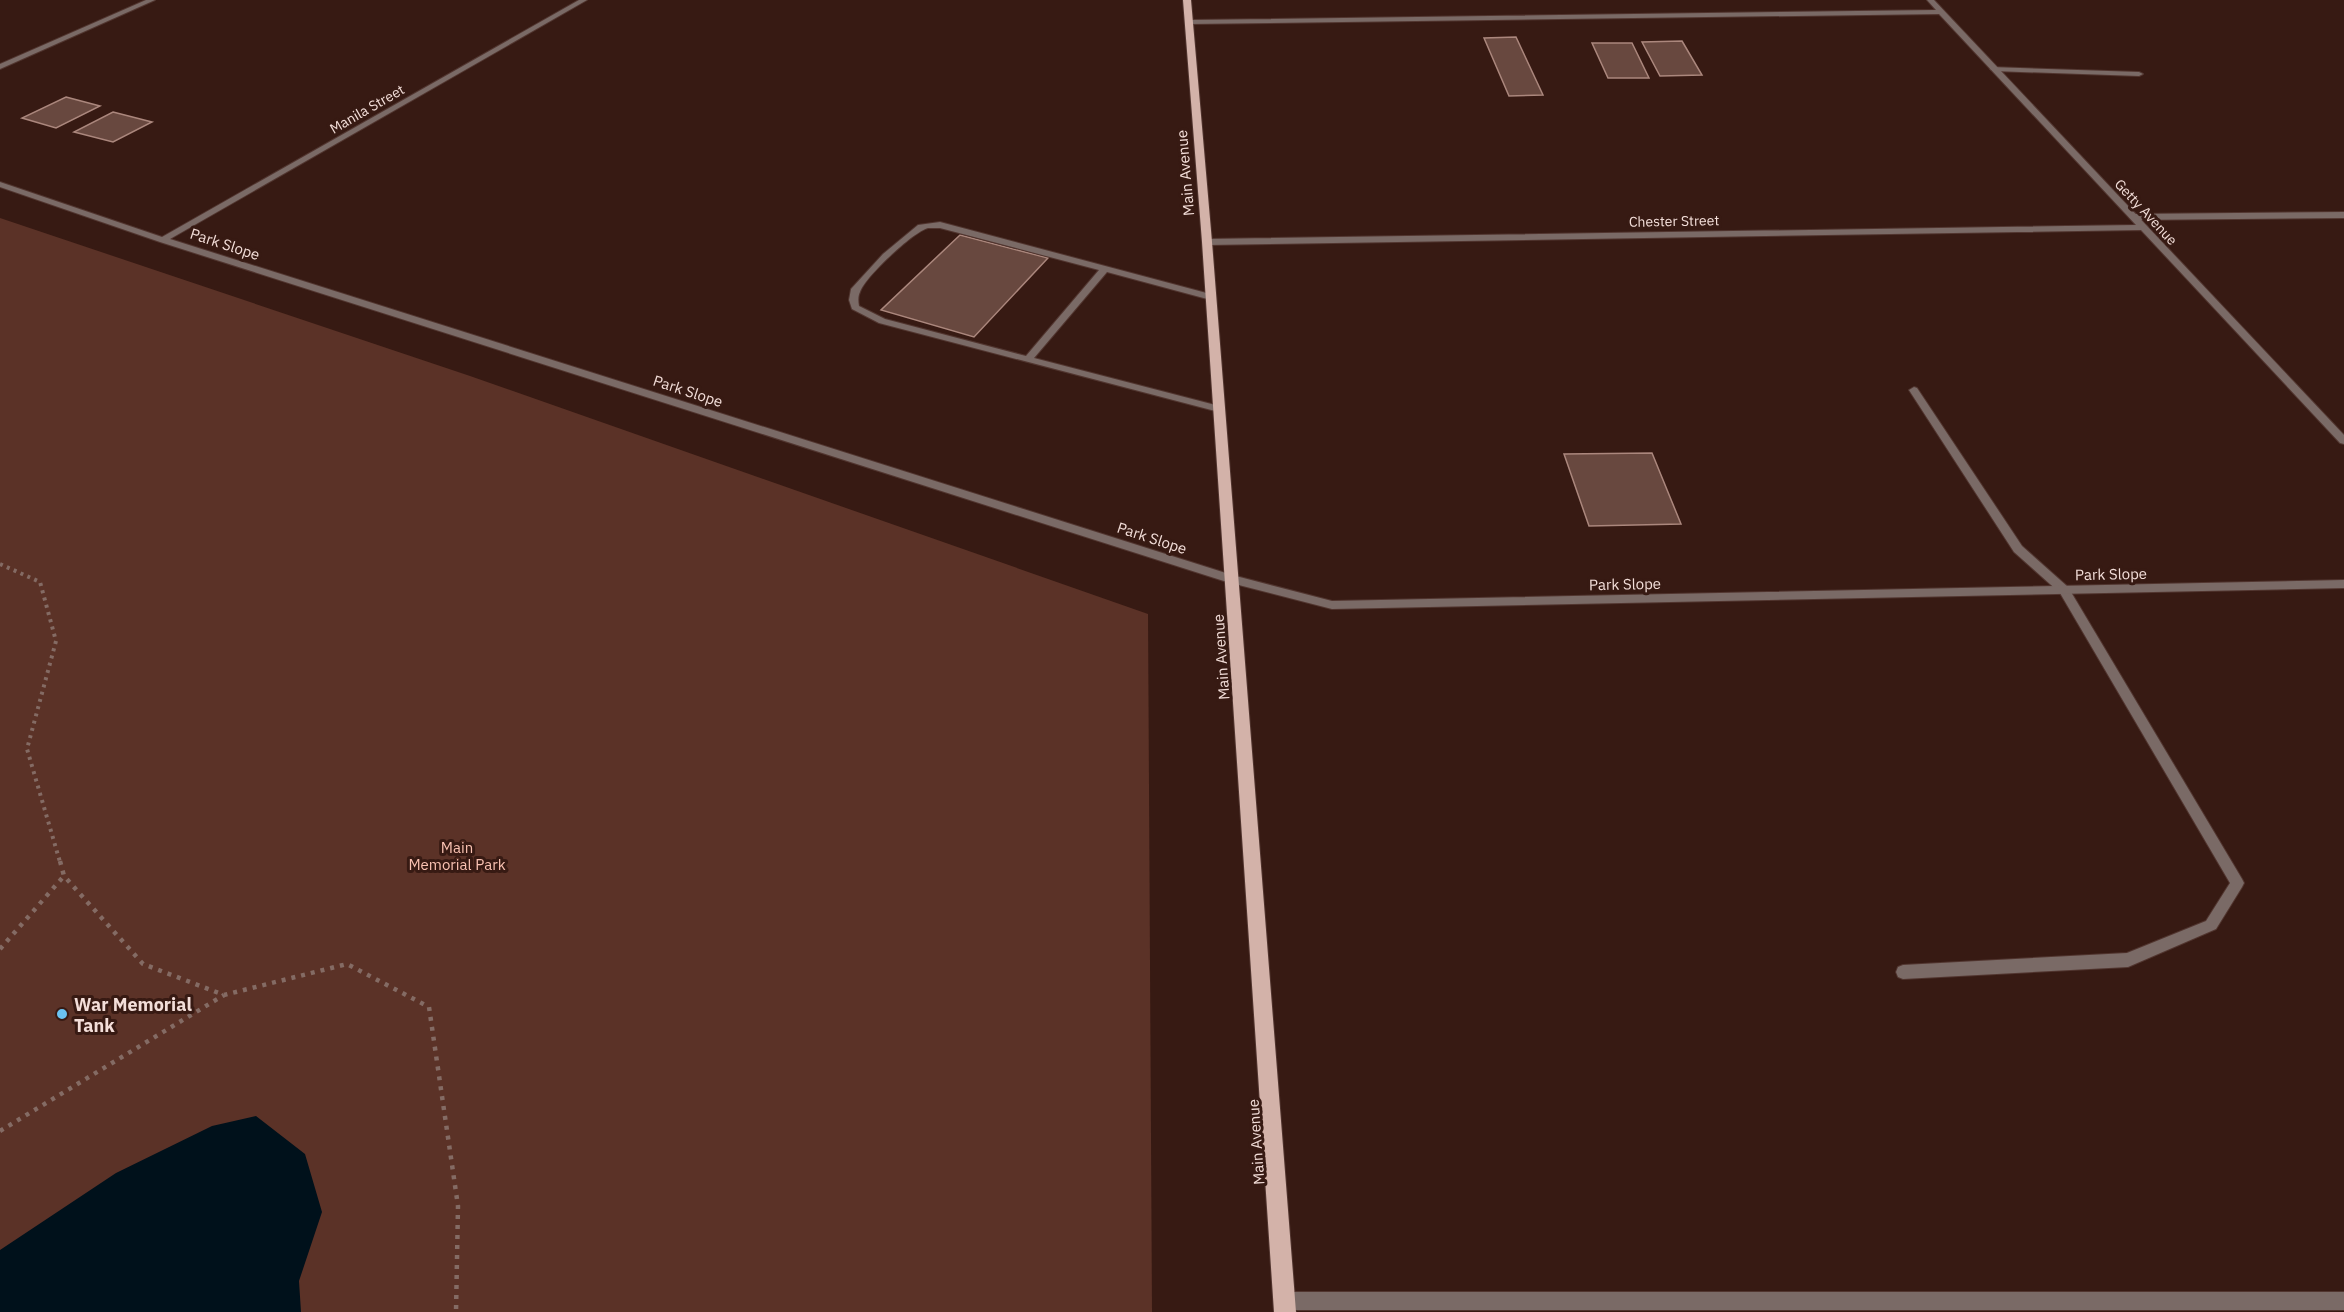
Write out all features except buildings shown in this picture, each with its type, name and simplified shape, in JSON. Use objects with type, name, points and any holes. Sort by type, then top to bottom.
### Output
[{"type":"main road","name":"Main Avenue","points":[[1187,0],[1220,409],[1285,1306]]},
{"type":"street","points":[[0,67],[152,0]]},
{"type":"street","name":"Manila Street","points":[[163,240],[584,0]]},
{"type":"street","name":"Getty Avenue","points":[[1930,0],[2344,441]]},
{"type":"street","points":[[1189,22],[1941,12]]},
{"type":"street","points":[[1994,69],[2139,74]]},
{"type":"street","name":"Park Slope","points":[[3,187],[163,240],[1231,579],[1332,605],[2344,584]]},
{"type":"street","points":[[2133,217],[2344,215]]},
{"type":"street","points":[[1211,297],[940,225],[930,225],[920,227],[908,235],[857,288],[853,299],[855,308],[874,318],[1220,409]]},
{"type":"street","name":"Chester Street","points":[[1207,242],[2141,227]]},
{"type":"street","points":[[1028,359],[1105,269]]},
{"type":"street","points":[[1903,972],[2128,960],[2211,925],[2237,883],[2064,590],[2018,549],[1914,390]]},
{"type":"street","points":[[1285,1306],[2344,1301]]},
{"type":"path","points":[[0,564],[40,582],[56,641],[27,749],[64,876],[143,964],[224,995]]},
{"type":"path","points":[[0,949],[64,876]]},
{"type":"path","points":[[0,1131],[224,995],[347,964],[429,1007],[458,1206],[456,1312]]},
{"type":"green space","name":"Main Memorial Park","points":[[0,218],[470,376],[1148,614],[1152,1312],[0,1312]]},
{"type":"water","points":[[256,1116],[305,1154],[322,1212],[299,1281],[301,1312],[0,1312],[0,1250],[116,1173],[212,1126]]},
{"type":"place","name":"War Memorial Tank","points":[[62,1014]]}]
